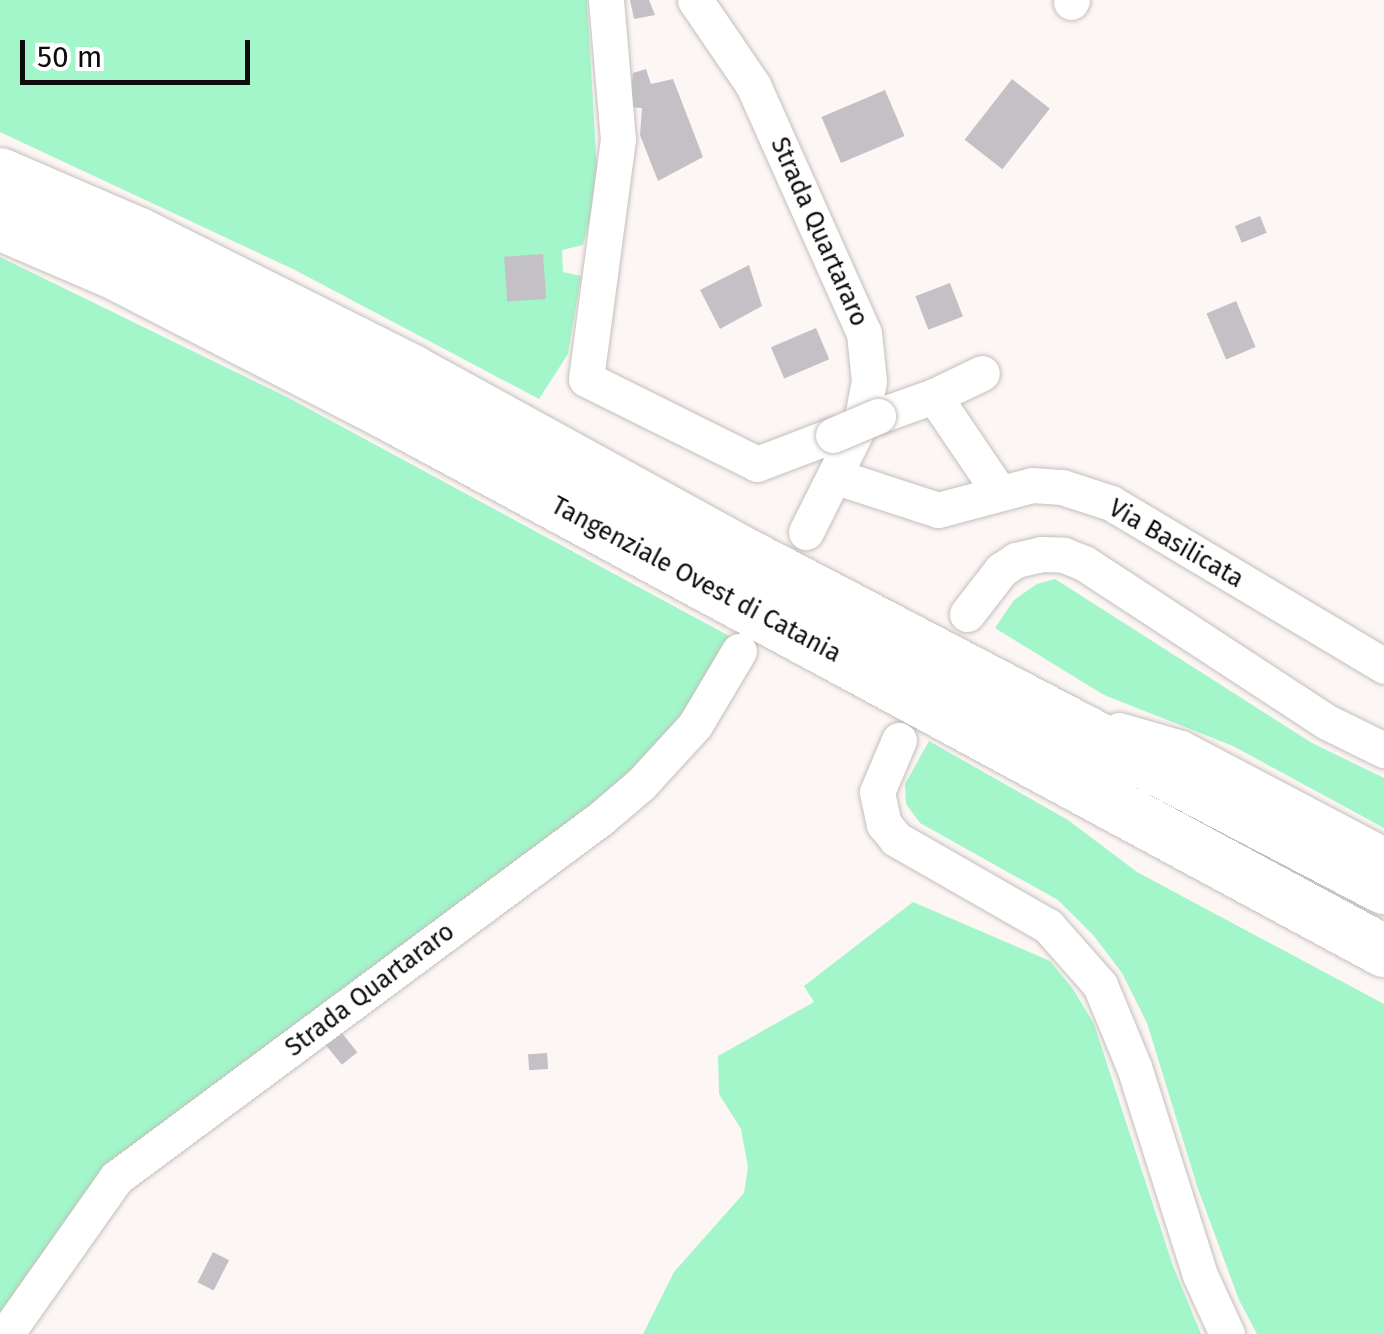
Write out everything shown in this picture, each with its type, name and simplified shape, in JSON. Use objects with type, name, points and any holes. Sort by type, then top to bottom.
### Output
[{"type":"highway","name":"Tangenziale Ovest di Catania","points":[[0,174],[139,234],[412,371],[1039,708],[1384,888]]},
{"type":"highway","name":"Tangenziale Ovest di Catania","points":[[0,224],[116,274],[388,414],[1384,951]]},
{"type":"street","points":[[606,0],[618,139],[586,379],[757,464],[934,396],[982,373]]},
{"type":"street","name":"Strada Quartararo","points":[[696,0],[753,85],[864,334],[870,381],[861,422],[837,477],[806,532]]},
{"type":"street","points":[[934,396],[998,492]]},
{"type":"street","name":"Via Basilicata","points":[[837,477],[938,510],[1032,485],[1062,487],[1111,503],[1384,666]]},
{"type":"street","points":[[967,614],[1001,570],[1040,554],[1064,555],[1084,563],[1328,722],[1384,750]]},
{"type":"street","name":"Strada Quartararo","points":[[6,1334],[116,1178],[628,796],[695,725],[739,651]]},
{"type":"street","points":[[1039,708],[1181,748],[1384,854]]},
{"type":"street","points":[[898,740],[877,792],[884,824],[896,839],[1048,926],[1100,985],[1134,1067],[1200,1275],[1228,1334]]},
{"type":"street","points":[[1001,745],[1164,858],[1384,976]]},
{"type":"green space","points":[[0,0],[587,0],[598,188],[583,245],[562,250],[563,272],[581,276],[568,354],[539,399],[295,270],[0,132]]},
{"type":"green space","points":[[0,257],[287,397],[731,637],[660,751],[595,807],[193,1109],[0,1326]]},
{"type":"green space","points":[[1055,579],[1312,743],[1384,778],[1384,828],[1233,746],[1104,695],[995,628],[1014,600],[1037,584]]},
{"type":"green space","points":[[929,741],[1068,820],[1137,872],[1384,1004],[1384,1334],[1257,1334],[1239,1300],[1198,1189],[1147,1023],[1122,973],[1094,936],[1058,900],[920,823],[906,804],[905,784]]},
{"type":"green space","points":[[913,902],[1050,961],[1073,989],[1094,1024],[1173,1266],[1201,1334],[643,1334],[674,1272],[744,1193],[748,1167],[741,1129],[719,1094],[718,1056],[814,1002],[804,986]]},
{"type":"building","points":[[630,0],[649,0],[655,15],[634,19]]},
{"type":"building","points":[[646,69],[651,84],[673,79],[703,157],[658,181],[640,135],[642,108],[629,107],[633,73]]},
{"type":"building","points":[[1012,79],[1050,109],[1002,169],[965,140]]},
{"type":"building","points":[[885,90],[905,136],[841,163],[821,117]]},
{"type":"building","points":[[1260,216],[1267,233],[1242,243],[1235,226]]},
{"type":"building","points":[[543,254],[546,299],[507,302],[504,257]]},
{"type":"building","points":[[749,265],[762,306],[720,329],[700,290]]},
{"type":"building","points":[[950,283],[963,317],[928,330],[915,296]]},
{"type":"building","points":[[1236,301],[1256,347],[1226,360],[1207,314]]},
{"type":"building","points":[[816,328],[829,359],[784,378],[771,347]]},
{"type":"building","points":[[341,1032],[357,1052],[342,1065],[325,1045]]},
{"type":"building","points":[[547,1053],[548,1069],[529,1070],[528,1054]]},
{"type":"building","points":[[213,1252],[229,1260],[214,1290],[198,1282]]}]
